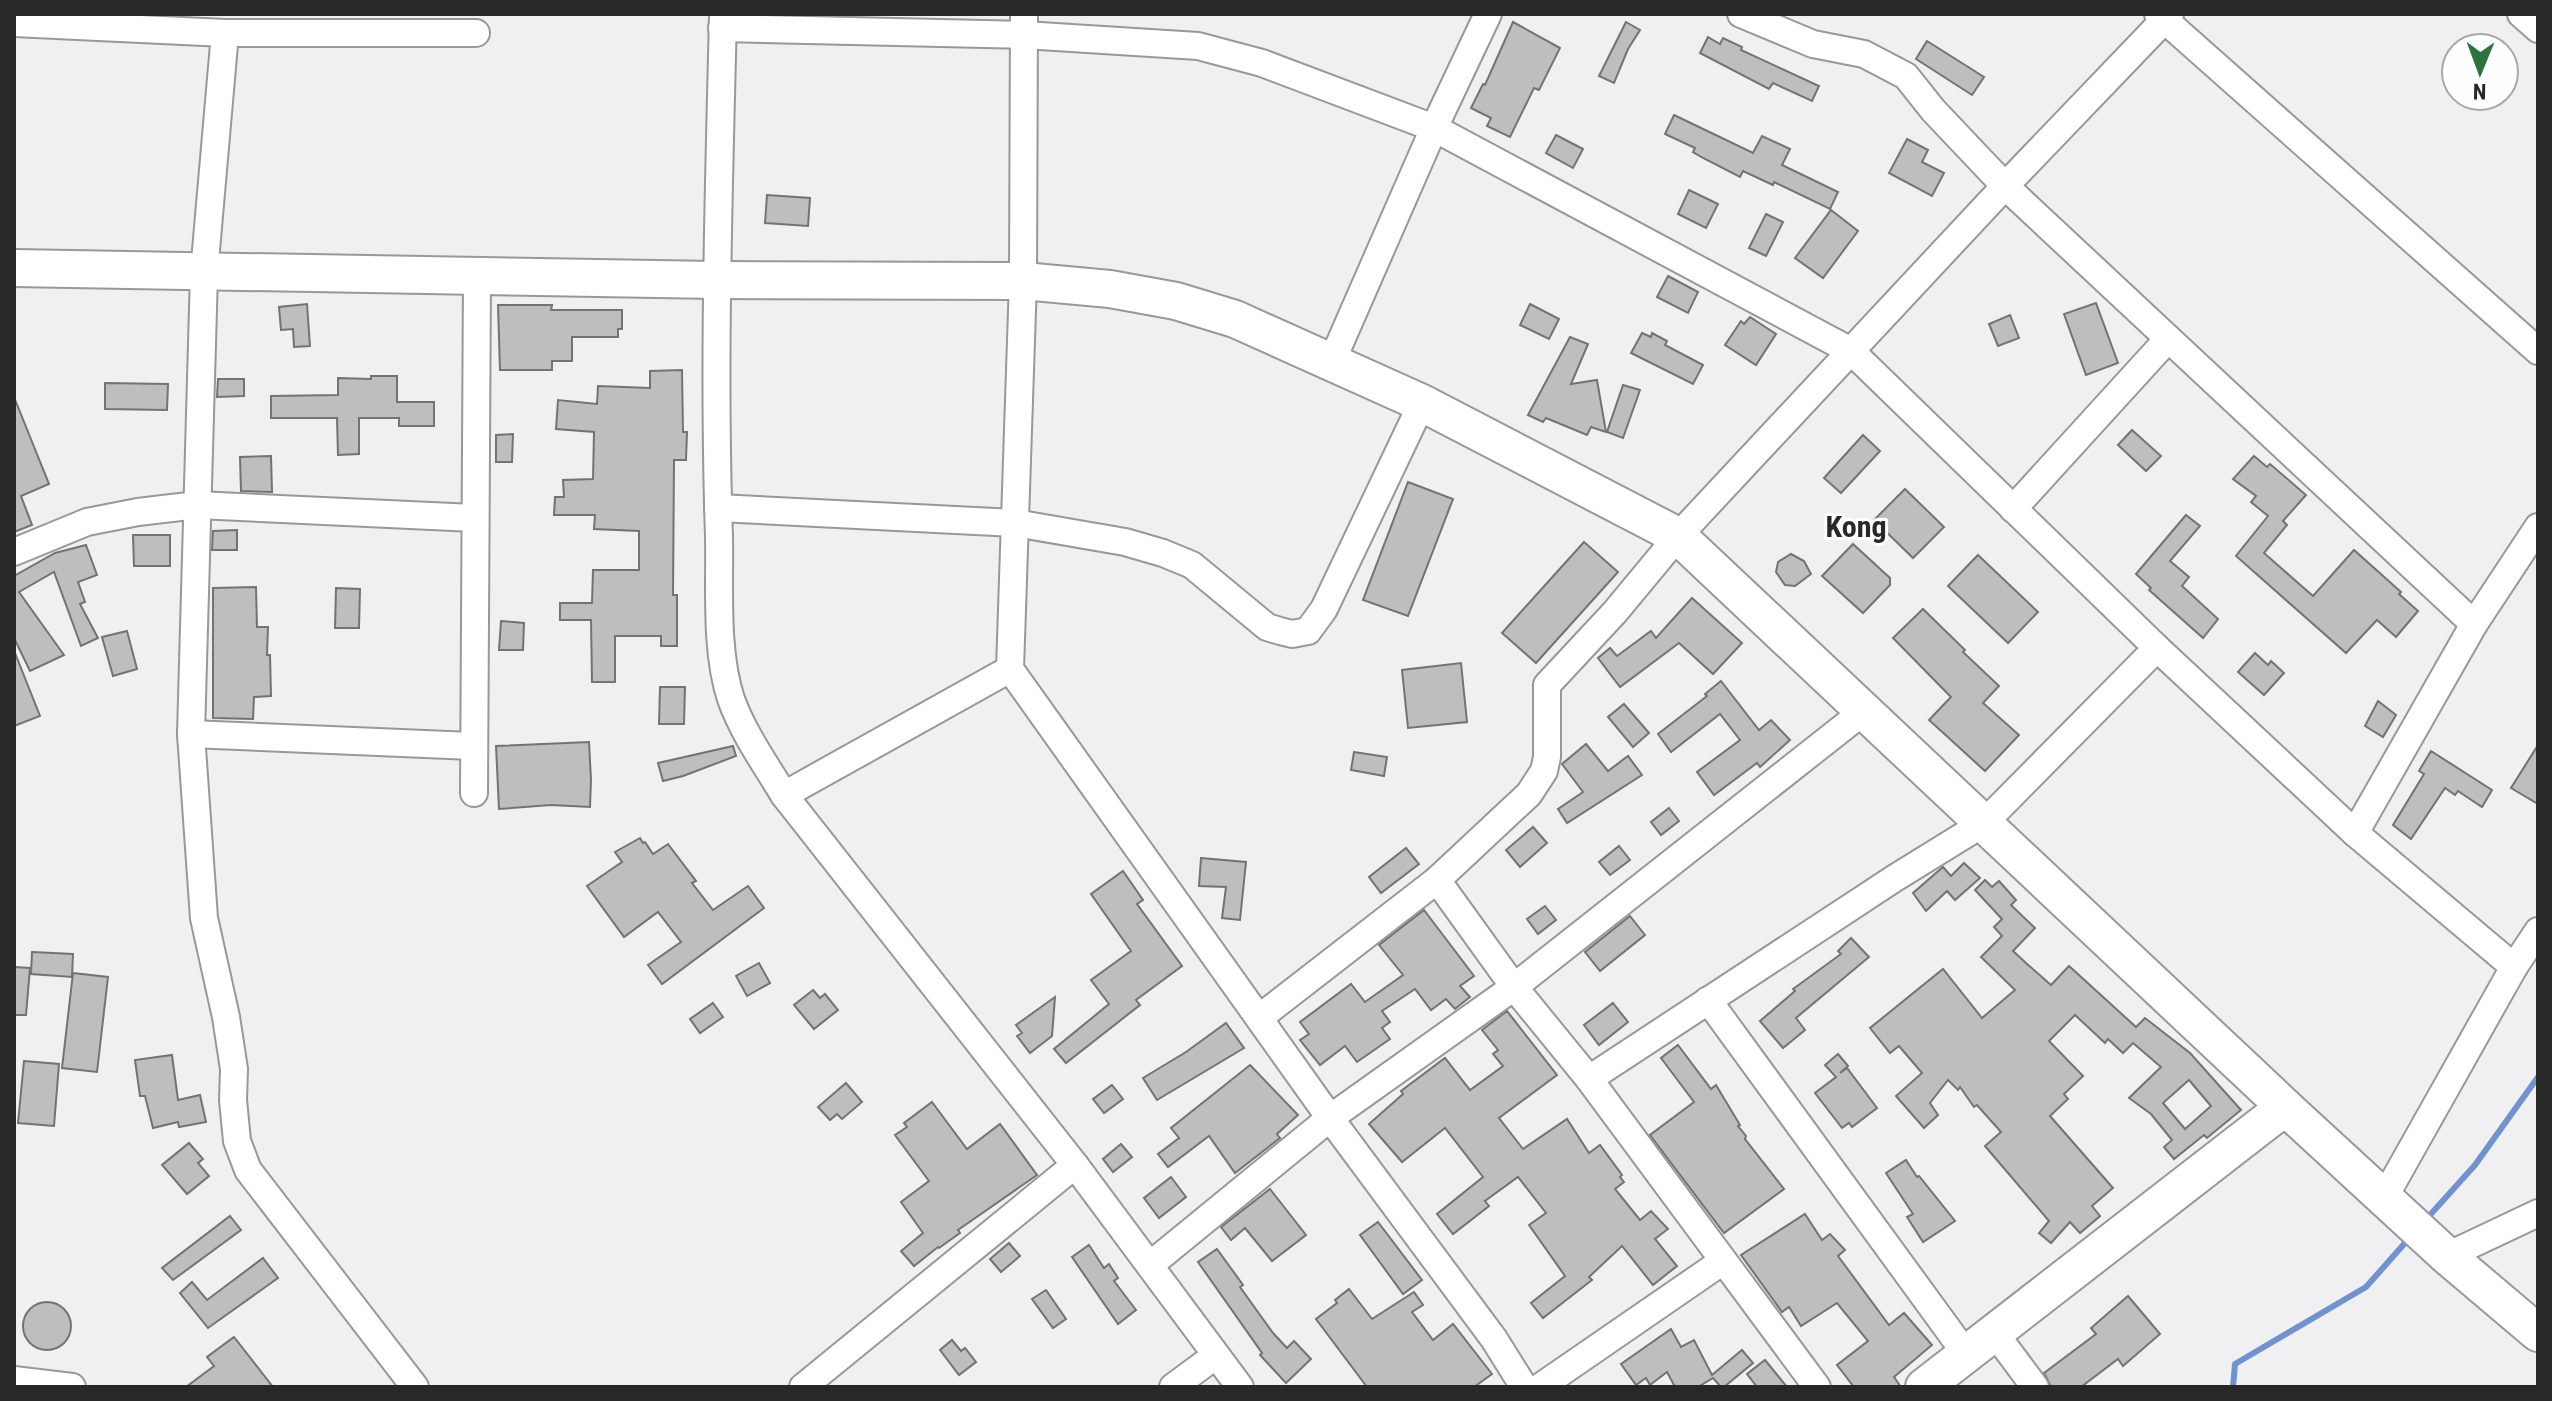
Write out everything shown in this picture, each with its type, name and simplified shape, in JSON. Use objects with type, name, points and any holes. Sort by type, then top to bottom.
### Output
[{"type":"main road","points":[[14,268],[477,277],[1023,281],[1110,289],[1176,301],[1235,319],[1422,403],[1678,536],[2285,1107],[2447,1256],[2538,1333]]},
{"type":"main road","points":[[1924,1387],[2285,1107]]},
{"type":"street","points":[[1332,361],[1434,128],[1488,14]]},
{"type":"street","points":[[1741,14],[1813,44],[1864,54],[1906,76],[1933,110],[2005,186],[2474,624]]},
{"type":"street","points":[[2521,14],[2538,29]]},
{"type":"street","points":[[1259,1018],[1437,880],[1529,794],[1544,771],[1547,757],[1547,685],[1615,612],[1678,536],[2164,16],[2538,351]]},
{"type":"street","points":[[1240,1387],[1075,1165],[784,795],[750,738],[732,700],[723,665],[718,508],[716,280],[722,21],[1024,25],[1198,46],[1262,63],[1434,128],[1851,351],[2157,648],[2355,833],[2514,967]]},
{"type":"street","points":[[14,23],[225,33],[476,33]]},
{"type":"street","points":[[1024,25],[1023,281],[1010,669],[1330,1118],[1494,1339],[1524,1387]]},
{"type":"street","points":[[225,33],[204,273],[191,734],[204,918],[234,1069],[237,1141],[248,1170],[415,1387]]},
{"type":"street","points":[[474,793],[477,277]]},
{"type":"street","points":[[2013,509],[2168,339]]},
{"type":"street","points":[[718,508],[1015,523],[1125,542],[1192,565],[1267,627],[1300,634],[1308,631],[1324,609],[1422,403]]},
{"type":"street","points":[[14,552],[87,522],[197,505],[474,518]]},
{"type":"street","points":[[2355,833],[2474,624],[2538,527]]},
{"type":"street","points":[[1589,1079],[1984,823],[2157,648]]},
{"type":"street","points":[[784,795],[1010,669]]},
{"type":"street","points":[[1150,1265],[1330,1118],[1514,987],[1864,711]]},
{"type":"street","points":[[191,734],[472,746]]},
{"type":"street","points":[[1437,880],[1514,987],[1589,1079],[1817,1387]]},
{"type":"street","points":[[2384,1198],[2514,967],[2538,931]]},
{"type":"street","points":[[1708,1000],[1966,1354]]},
{"type":"street","points":[[803,1387],[1075,1165]]},
{"type":"street","points":[[2447,1256],[2538,1213]]},
{"type":"street","points":[[1540,1387],[1723,1261]]},
{"type":"street","points":[[1994,1332],[2035,1387]]},
{"type":"street","points":[[1173,1387],[1215,1356]]},
{"type":"street","points":[[14,1380],[72,1387]]},
{"type":"building","points":[[1513,22],[1560,48],[1539,90],[1534,88],[1510,137],[1487,126],[1491,118],[1471,108],[1485,85]]},
{"type":"building","points":[[1626,22],[1640,30],[1628,49],[1614,83],[1599,76]]},
{"type":"building","points":[[1708,37],[1720,44],[1723,38],[1742,47],[1741,50],[1819,86],[1812,101],[1773,83],[1769,89],[1700,53]]},
{"type":"building","points":[[1927,41],[1984,77],[1972,95],[1916,59]]},
{"type":"building","points":[[1674,115],[1753,153],[1762,136],[1790,149],[1782,165],[1838,192],[1830,209],[1774,182],[1773,185],[1743,171],[1740,177],[1693,152],[1695,148],[1665,134]]},
{"type":"building","points":[[1556,135],[1583,149],[1573,168],[1546,153]]},
{"type":"building","points":[[1907,139],[1928,150],[1922,162],[1944,173],[1932,196],[1889,173]]},
{"type":"building","points":[[1689,190],[1718,204],[1706,228],[1678,214]]},
{"type":"building","points":[[767,195],[810,198],[808,226],[765,223]]},
{"type":"building","points":[[1831,210],[1858,231],[1823,278],[1795,258]]},
{"type":"building","points":[[1766,214],[1783,222],[1766,256],[1749,248]]},
{"type":"building","points":[[1668,276],[1698,292],[1688,313],[1657,297]]},
{"type":"building","points":[[2096,303],[2118,363],[2086,375],[2064,314]]},
{"type":"building","points":[[307,304],[310,346],[294,347],[293,329],[281,330],[279,307]]},
{"type":"building","points":[[1530,304],[1559,319],[1549,339],[1520,325]]},
{"type":"building","points":[[498,305],[552,305],[551,310],[622,310],[622,329],[618,329],[618,337],[572,337],[572,361],[552,361],[552,370],[500,370]]},
{"type":"building","points":[[2010,315],[2019,338],[1998,346],[1989,324]]},
{"type":"building","points":[[1750,317],[1776,334],[1756,365],[1725,345],[1741,321],[1744,324]]},
{"type":"building","points":[[1642,333],[1651,337],[1652,333],[1667,341],[1665,345],[1703,365],[1693,384],[1631,353]]},
{"type":"building","points":[[1570,337],[1588,344],[1571,384],[1597,380],[1606,432],[1591,427],[1587,435],[1546,418],[1543,422],[1528,415]]},
{"type":"building","points":[[682,370],[686,460],[674,460],[673,595],[677,595],[677,646],[661,646],[661,636],[615,636],[615,682],[592,682],[591,620],[560,620],[560,603],[592,603],[593,570],[639,570],[639,531],[594,529],[595,515],[554,515],[555,497],[564,497],[563,480],[593,479],[594,432],[556,429],[558,400],[597,404],[598,386],[650,388],[650,371]]},
{"type":"building","points":[[371,376],[397,376],[397,402],[434,402],[434,426],[399,426],[399,418],[359,418],[359,454],[338,455],[337,418],[271,418],[271,396],[338,395],[338,378],[371,379]]},
{"type":"building","points":[[218,379],[244,379],[244,396],[217,397]]},
{"type":"building","points":[[105,383],[168,384],[167,410],[105,409]]},
{"type":"building","points":[[1623,385],[1640,390],[1623,438],[1607,432]]},
{"type":"building","points":[[14,397],[49,484],[21,496],[32,525],[14,532]]},
{"type":"building","points":[[2132,430],[2161,456],[2146,471],[2118,445]]},
{"type":"building","points":[[513,434],[512,462],[496,462],[496,435]]},
{"type":"building","points":[[1863,435],[1880,451],[1841,493],[1824,478]]},
{"type":"building","points":[[271,456],[272,492],[241,491],[240,457]]},
{"type":"building","points":[[2254,456],[2267,467],[2270,464],[2306,495],[2283,521],[2287,525],[2264,553],[2313,596],[2354,550],[2418,611],[2396,637],[2377,620],[2346,653],[2236,556],[2268,516],[2251,502],[2256,496],[2233,479]]},
{"type":"building","points":[[1408,482],[1453,499],[1408,616],[1363,600]]},
{"type":"building","points":[[1905,489],[1944,527],[1913,558],[1874,520]]},
{"type":"building","points":[[2186,515],[2200,526],[2170,561],[2189,577],[2182,586],[2218,619],[2203,638],[2149,590],[2151,588],[2136,574]]},
{"type":"building","points":[[237,530],[237,550],[212,550],[213,531]]},
{"type":"building","points":[[133,535],[170,535],[170,566],[134,566]]},
{"type":"building","points":[[1584,542],[1618,572],[1536,663],[1502,633]]},
{"type":"building","points":[[1853,544],[1890,578],[1890,585],[1863,613],[1822,576]]},
{"type":"building","points":[[86,545],[97,575],[78,582],[85,602],[80,604],[98,638],[81,646],[54,572],[19,592],[64,655],[30,671],[14,638],[14,576],[55,553]]},
{"type":"building","points":[[1791,554],[1804,561],[1811,574],[1795,586],[1785,585],[1776,572],[1778,562]]},
{"type":"building","points":[[1978,555],[2038,612],[2008,643],[1948,586]]},
{"type":"building","points":[[256,587],[257,627],[268,627],[271,696],[254,697],[253,719],[213,718],[213,588]]},
{"type":"building","points":[[336,588],[360,589],[359,628],[335,628]]},
{"type":"building","points":[[1692,598],[1742,643],[1713,674],[1679,643],[1620,687],[1598,658],[1610,648],[1617,656],[1651,631],[1656,638]]},
{"type":"building","points":[[1923,609],[1999,686],[1983,703],[2019,735],[1985,771],[1929,720],[1951,697],[1893,638]]},
{"type":"building","points":[[501,621],[524,623],[523,650],[499,650]]},
{"type":"building","points":[[127,631],[137,669],[113,676],[102,637]]},
{"type":"building","points":[[2255,653],[2268,665],[2271,661],[2284,673],[2264,695],[2238,672]]},
{"type":"building","points":[[14,654],[40,716],[14,726]]},
{"type":"building","points":[[1461,663],[1467,722],[1408,728],[1402,670]]},
{"type":"building","points":[[1721,681],[1759,730],[1771,720],[1790,740],[1760,767],[1757,763],[1714,795],[1697,772],[1740,740],[1720,714],[1671,752],[1658,734],[1707,696],[1705,694]]},
{"type":"building","points":[[660,687],[685,687],[684,724],[659,724]]},
{"type":"building","points":[[2378,701],[2396,715],[2383,737],[2365,726]]},
{"type":"building","points":[[1624,704],[1649,733],[1633,747],[1608,717]]},
{"type":"building","points":[[589,742],[590,807],[551,805],[499,809],[496,746]]},
{"type":"building","points":[[1586,744],[1608,771],[1628,756],[1642,775],[1567,823],[1558,809],[1583,792],[1562,764]]},
{"type":"building","points":[[2538,745],[2538,804],[2511,788]]},
{"type":"building","points":[[733,746],[736,756],[663,781],[658,763]]},
{"type":"building","points":[[2431,751],[2492,790],[2482,807],[2458,791],[2455,795],[2445,788],[2411,839],[2393,825],[2424,774],[2419,771]]},
{"type":"building","points":[[1354,752],[1387,757],[1384,776],[1351,770]]},
{"type":"building","points":[[1669,808],[1679,821],[1661,835],[1651,822]]},
{"type":"building","points":[[1533,827],[1547,843],[1520,867],[1506,850]]},
{"type":"building","points":[[640,838],[653,854],[668,844],[713,910],[748,886],[764,908],[662,984],[648,965],[681,942],[658,912],[624,937],[587,886],[622,862],[615,852]]},
{"type":"building","points":[[1619,846],[1630,860],[1610,875],[1599,862]]},
{"type":"building","points":[[1406,848],[1419,864],[1381,893],[1369,877]]},
{"type":"building","points":[[1201,858],[1246,862],[1240,920],[1222,918],[1226,887],[1199,886]]},
{"type":"building","points":[[1964,863],[1980,878],[1955,900],[1947,891],[1926,911],[1913,893],[1943,867],[1951,876]]},
{"type":"building","points":[[1123,871],[1143,900],[1137,904],[1182,966],[1136,1000],[1140,1005],[1066,1063],[1054,1049],[1109,1004],[1091,980],[1131,951],[1091,894]]},
{"type":"building","points":[[1985,880],[1992,887],[1999,881],[2016,900],[2011,905],[2035,928],[2013,951],[2051,985],[2069,966],[2136,1027],[2145,1018],[2190,1053],[2241,1110],[2207,1138],[2204,1135],[2174,1159],[2164,1147],[2172,1140],[2151,1114],[2129,1098],[2161,1067],[2133,1043],[2123,1053],[2108,1039],[2105,1043],[2075,1015],[2049,1041],[2083,1076],[2064,1094],[2068,1099],[2050,1116],[2113,1188],[2092,1206],[2100,1216],[2080,1233],[2070,1222],[2051,1243],[2039,1233],[2049,1221],[1985,1146],[2001,1132],[1977,1105],[1974,1107],[1960,1087],[1958,1090],[1948,1080],[1930,1103],[1938,1115],[1924,1128],[1896,1096],[1922,1073],[1899,1046],[1890,1053],[1870,1028],[1943,969],[1982,1018],[2015,990],[1981,957],[2002,936],[1994,927],[2002,919],[1975,890]],"holes":[[[2189,1080],[2211,1106],[2185,1129],[2163,1103]]]},
{"type":"building","points":[[1545,906],[1556,920],[1538,934],[1527,919]]},
{"type":"building","points":[[1424,910],[1474,976],[1460,986],[1470,997],[1455,1009],[1446,999],[1431,1010],[1415,989],[1382,1011],[1390,1022],[1382,1028],[1390,1039],[1357,1062],[1345,1046],[1320,1065],[1300,1040],[1309,1034],[1300,1022],[1351,984],[1365,1002],[1403,975],[1379,945]]},
{"type":"building","points":[[1630,916],[1645,935],[1600,971],[1585,952]]},
{"type":"building","points":[[1851,938],[1869,957],[1796,1018],[1805,1030],[1783,1048],[1760,1021],[1795,991],[1793,989],[1841,954],[1838,951]]},
{"type":"building","points":[[32,952],[73,954],[72,977],[31,974]]},
{"type":"building","points":[[759,963],[770,983],[747,996],[736,976]]},
{"type":"building","points":[[14,967],[30,968],[26,1015],[14,1015]]},
{"type":"building","points":[[73,973],[108,977],[97,1072],[62,1068]]},
{"type":"building","points":[[813,990],[820,998],[825,994],[838,1010],[814,1029],[794,1005]]},
{"type":"building","points":[[1055,997],[1052,1036],[1030,1053],[1017,1036],[1022,1033],[1016,1025]]},
{"type":"building","points":[[713,1003],[723,1017],[700,1033],[690,1019]]},
{"type":"building","points":[[1613,1003],[1628,1022],[1599,1045],[1584,1025]]},
{"type":"building","points":[[1507,1011],[1557,1075],[1499,1118],[1523,1149],[1567,1119],[1589,1153],[1600,1145],[1622,1175],[1620,1177],[1624,1182],[1615,1189],[1640,1220],[1651,1211],[1668,1229],[1655,1239],[1677,1266],[1653,1285],[1622,1246],[1589,1277],[1592,1280],[1543,1318],[1531,1303],[1565,1276],[1529,1225],[1546,1213],[1518,1177],[1485,1201],[1489,1206],[1453,1234],[1437,1214],[1483,1177],[1445,1128],[1402,1162],[1369,1124],[1403,1094],[1401,1091],[1445,1058],[1470,1090],[1503,1066],[1493,1054],[1498,1050],[1482,1030]]},
{"type":"building","points":[[1226,1023],[1244,1048],[1157,1100],[1143,1078]]},
{"type":"building","points":[[1678,1045],[1711,1089],[1716,1085],[1745,1139],[1784,1189],[1724,1233],[1650,1135],[1694,1102],[1661,1058]]},
{"type":"building","points":[[1838,1054],[1848,1066],[1840,1073],[1847,1068],[1877,1108],[1852,1127],[1849,1123],[1842,1128],[1815,1093],[1836,1077],[1825,1065]]},
{"type":"building","points":[[172,1055],[178,1100],[200,1095],[206,1122],[179,1127],[178,1122],[153,1128],[145,1096],[140,1096],[135,1060]]},
{"type":"building","points":[[24,1061],[59,1064],[54,1126],[18,1123]]},
{"type":"building","points":[[1250,1065],[1298,1115],[1277,1134],[1280,1138],[1235,1173],[1209,1136],[1168,1167],[1158,1154],[1179,1138],[1171,1128]]},
{"type":"building","points":[[846,1083],[862,1102],[842,1119],[837,1114],[830,1120],[818,1107]]},
{"type":"building","points":[[1112,1085],[1123,1099],[1104,1113],[1093,1099]]},
{"type":"building","points":[[932,1102],[967,1149],[1000,1124],[1037,1175],[958,1230],[960,1233],[914,1266],[901,1251],[923,1233],[901,1202],[929,1181],[895,1135],[907,1127],[904,1123]]},
{"type":"building","points":[[189,1143],[203,1159],[198,1163],[209,1176],[187,1194],[162,1165]]},
{"type":"building","points":[[1121,1144],[1132,1157],[1113,1172],[1103,1159]]},
{"type":"building","points":[[1906,1160],[1955,1221],[1923,1242],[1907,1217],[1913,1214],[1886,1173]]},
{"type":"building","points":[[1171,1177],[1186,1197],[1159,1218],[1144,1198]]},
{"type":"building","points":[[1270,1189],[1306,1235],[1272,1261],[1245,1228],[1231,1240],[1221,1227]]},
{"type":"building","points":[[1805,1214],[1822,1240],[1830,1234],[1845,1250],[1838,1256],[1889,1325],[1904,1313],[1932,1345],[1894,1377],[1901,1387],[1854,1387],[1837,1365],[1868,1341],[1837,1303],[1801,1326],[1789,1307],[1782,1312],[1741,1255]]},
{"type":"building","points":[[230,1216],[241,1230],[173,1280],[162,1268]]},
{"type":"building","points":[[1378,1222],[1422,1280],[1403,1294],[1360,1235]]},
{"type":"building","points":[[1009,1243],[1020,1256],[1001,1272],[990,1259]]},
{"type":"building","points":[[1089,1245],[1104,1268],[1109,1264],[1118,1278],[1114,1281],[1136,1310],[1118,1324],[1072,1257]]},
{"type":"building","points":[[1217,1249],[1273,1333],[1287,1348],[1294,1341],[1311,1359],[1286,1383],[1260,1355],[1262,1353],[1198,1262]]},
{"type":"building","points":[[263,1258],[278,1278],[208,1328],[180,1293],[192,1282],[207,1300]]},
{"type":"building","points":[[1349,1289],[1372,1319],[1414,1292],[1423,1305],[1412,1312],[1433,1340],[1453,1324],[1492,1374],[1474,1387],[1367,1387],[1316,1319]]},
{"type":"building","points":[[1046,1290],[1066,1319],[1053,1328],[1032,1299]]},
{"type":"building","points":[[2128,1296],[2160,1334],[2123,1366],[2118,1359],[2081,1387],[2051,1387],[2044,1373],[2096,1334],[2091,1328]]},
{"type":"building","points":[[47,1302],[64,1309],[71,1326],[64,1343],[47,1350],[30,1343],[23,1326],[30,1309]]},
{"type":"building","points":[[1671,1329],[1681,1347],[1694,1340],[1712,1375],[1742,1350],[1753,1363],[1724,1387],[1713,1378],[1698,1387],[1675,1387],[1667,1372],[1650,1385],[1646,1378],[1636,1385],[1621,1364]]},
{"type":"building","points":[[234,1337],[273,1387],[186,1387],[214,1366],[207,1357]]},
{"type":"building","points":[[952,1340],[961,1351],[965,1348],[976,1362],[959,1375],[940,1350]]},
{"type":"building","points":[[1765,1360],[1787,1387],[1757,1387],[1747,1374]]},
{"type":"waterway","points":[[2430,1215],[2475,1165],[2538,1077]]},
{"type":"waterway","points":[[2233,1387],[2235,1364],[2366,1287],[2405,1243]]},
{"type":"district","name":"Kong","points":[[1856,527]]}]
